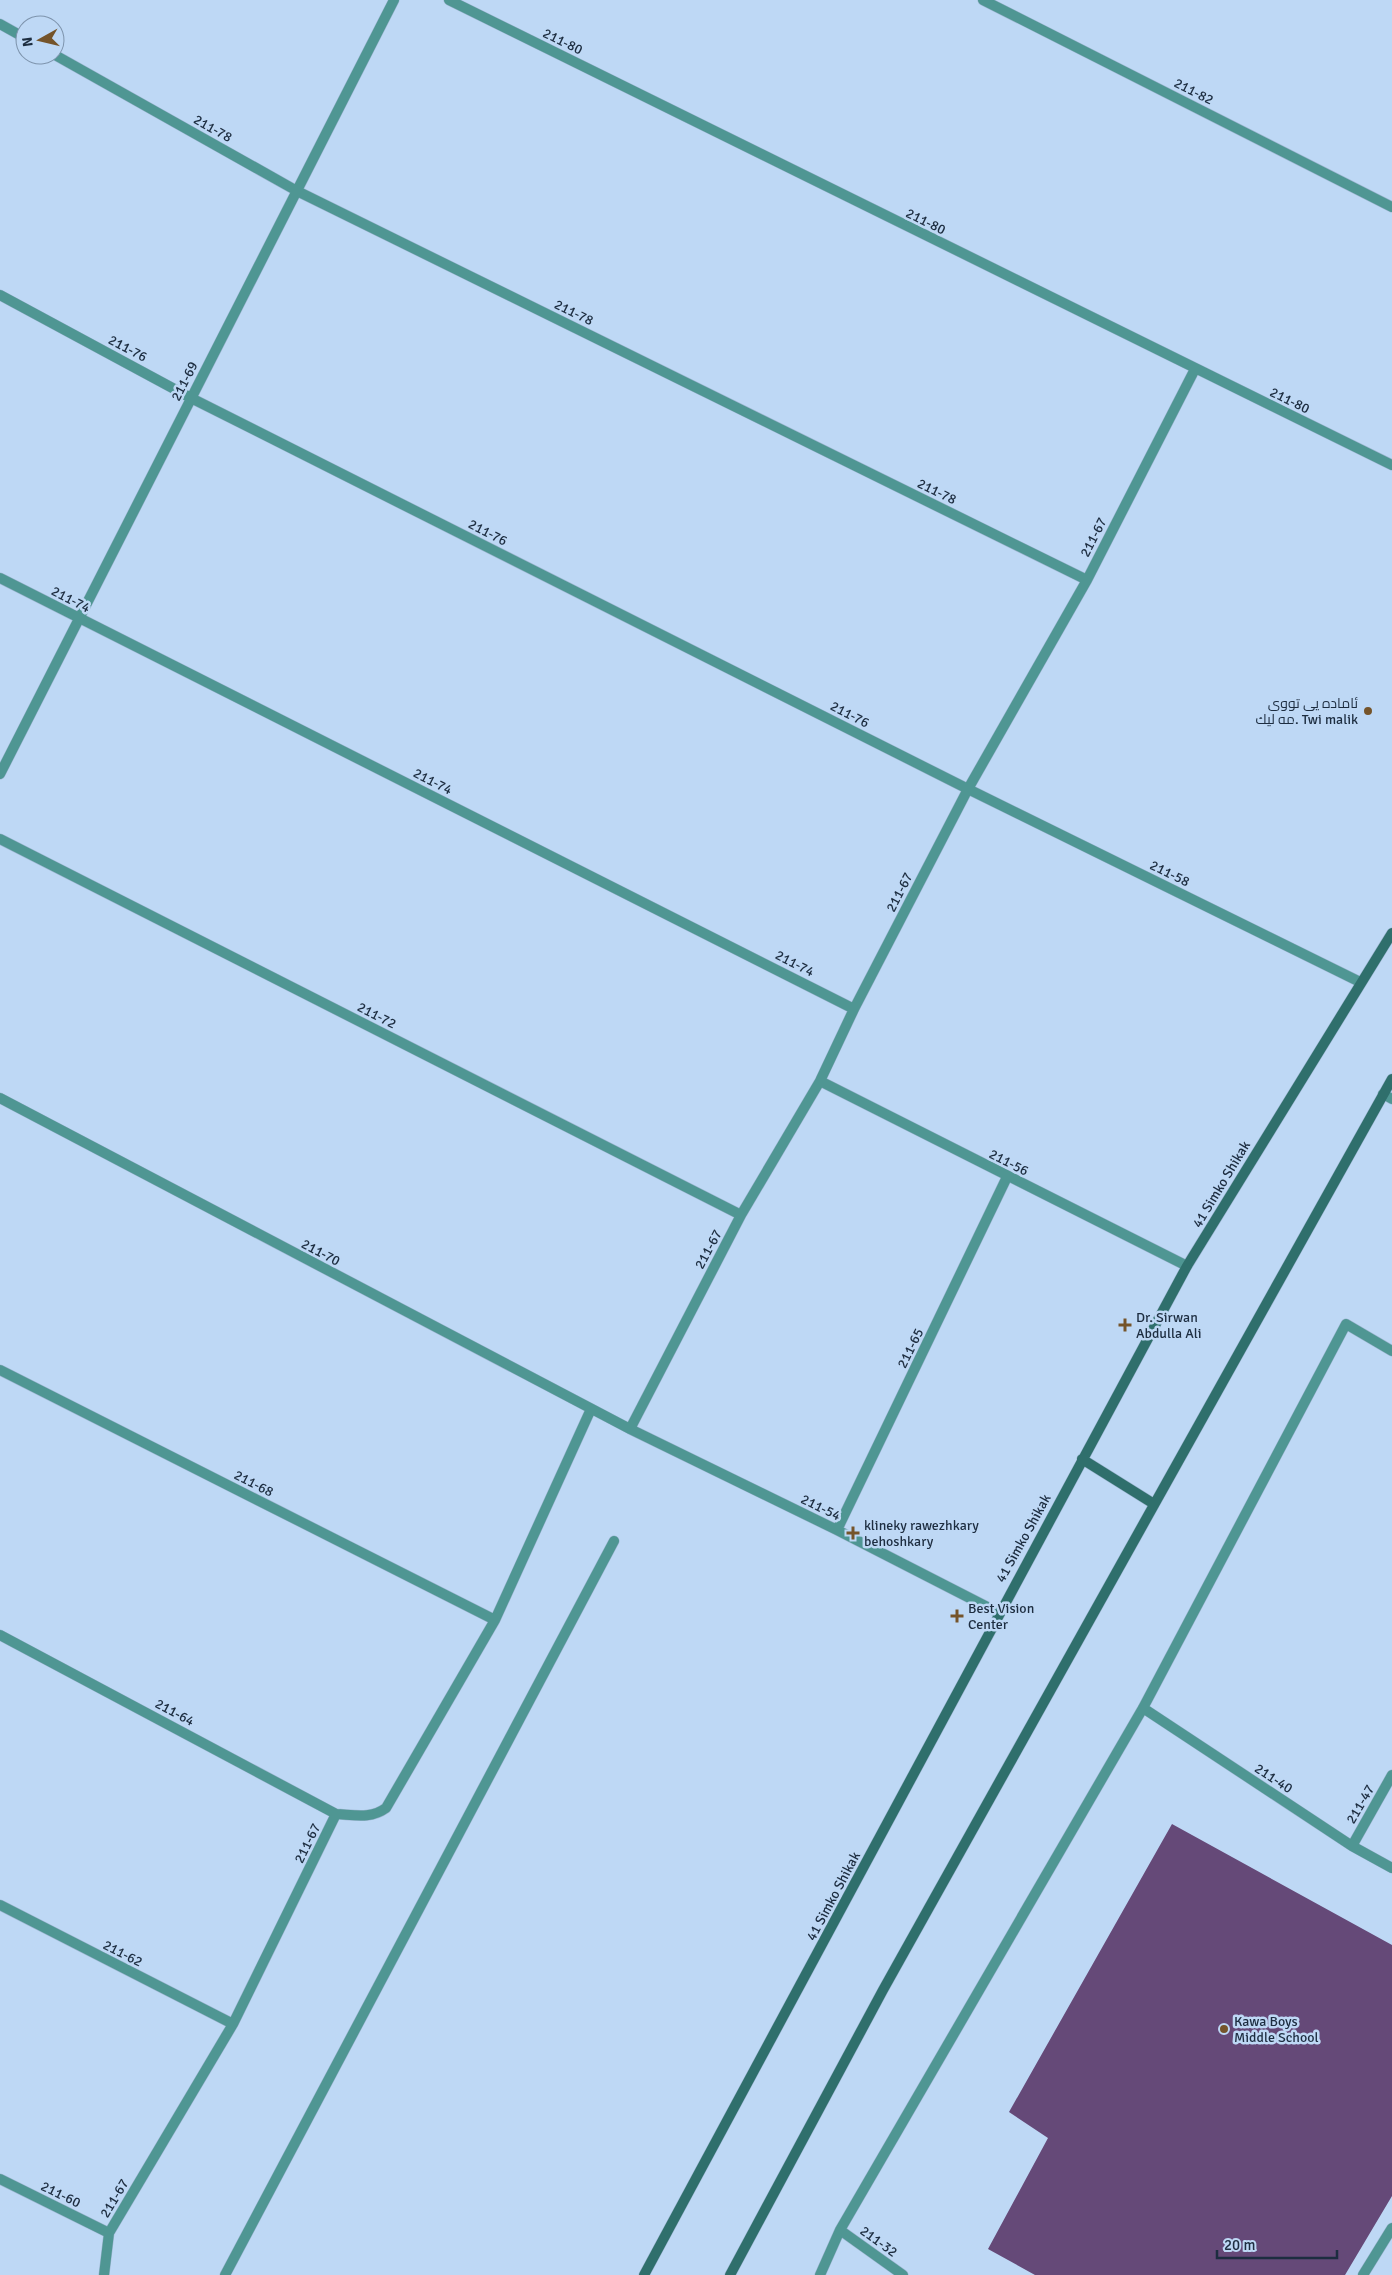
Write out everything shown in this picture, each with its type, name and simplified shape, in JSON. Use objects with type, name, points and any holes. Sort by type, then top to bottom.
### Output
[{"type":"main road","name":"41 Simko Shikak","points":[[644,2275],[1187,1266],[1360,982],[1392,933]]},
{"type":"main road","points":[[730,2275],[883,1990],[1154,1504],[1387,1097],[1392,1080]]},
{"type":"main road","points":[[1082,1459],[1154,1504]]},
{"type":"street","name":"211-69","points":[[0,774],[394,0]]},
{"type":"street","name":"211-80","points":[[449,0],[1392,465]]},
{"type":"street","name":"211-82","points":[[983,0],[1392,208]]},
{"type":"street","points":[[0,24],[15,32]]},
{"type":"street","name":"211-78","points":[[65,61],[297,191],[1087,580]]},
{"type":"street","name":"211-76","points":[[0,294],[191,398],[968,789]]},
{"type":"street","name":"211-67","points":[[630,1429],[742,1215],[820,1081],[854,1009],[968,789],[1087,580],[1195,369]]},
{"type":"street","name":"211-74","points":[[0,578],[854,1009]]},
{"type":"street","name":"211-58","points":[[968,789],[1360,982]]},
{"type":"street","name":"211-72","points":[[0,839],[742,1215]]},
{"type":"street","name":"211-56","points":[[820,1081],[1007,1177],[1187,1266]]},
{"type":"street","name":"211-70","points":[[0,1098],[630,1429]]},
{"type":"street","name":"211-65","points":[[837,1530],[1007,1177]]},
{"type":"street","points":[[820,2275],[840,2230],[1142,1708],[1346,1324],[1392,1352]]},
{"type":"street","name":"211-68","points":[[0,1370],[495,1620]]},
{"type":"street","name":"211-67","points":[[104,2275],[109,2233],[233,2024],[336,1814],[377,1815],[386,1808],[495,1620],[591,1410]]},
{"type":"street","name":"211-54","points":[[630,1429],[837,1530],[999,1613]]},
{"type":"street","points":[[226,2275],[614,1541]]},
{"type":"street","name":"211-64","points":[[0,1636],[336,1814]]},
{"type":"street","name":"211-40","points":[[1142,1708],[1352,1846],[1392,1868]]},
{"type":"street","name":"211-47","points":[[1352,1846],[1392,1775]]},
{"type":"street","name":"211-62","points":[[0,1905],[233,2024]]},
{"type":"street","name":"211-60","points":[[0,2179],[109,2233]]},
{"type":"street","points":[[1363,2275],[1392,2228]]},
{"type":"street","name":"211-32","points":[[840,2230],[903,2275]]},
{"type":"building","name":"Kawa Boys Middle School","points":[[1172,1824],[1392,1945],[1392,2196],[1345,2275],[1035,2275],[988,2249],[1048,2138],[1009,2112]]},
{"type":"place","name":"ئاماده يى تووى مه ليك. Twi malik","points":[[1368,711]]},
{"type":"place","name":"Dr. Sirwan Abdulla Ali","points":[[1125,1325]]},
{"type":"place","name":"klineky rawezhkary behoshkary","points":[[853,1533]]},
{"type":"place","name":"Best Vision Center","points":[[957,1616]]},
{"type":"place","name":"Kawa Boys Middle School","points":[[1224,2029]]}]
